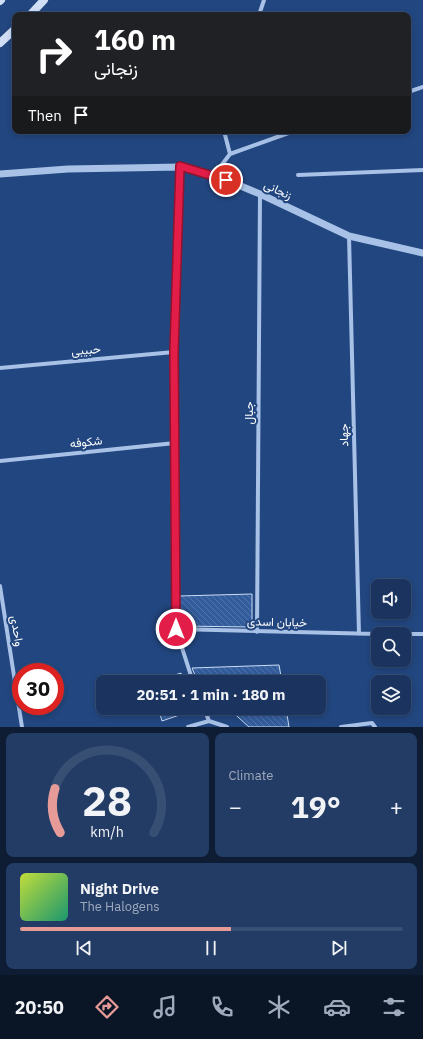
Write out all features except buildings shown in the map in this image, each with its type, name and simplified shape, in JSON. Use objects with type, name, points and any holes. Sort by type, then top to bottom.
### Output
[{"type":"main road","points":[[33,12],[44,0]]},
{"type":"main road","points":[[0,43],[12,32]]},
{"type":"street","points":[[260,12],[264,0]]},
{"type":"street","points":[[411,91],[423,87]]},
{"type":"street","points":[[225,134],[230,154]]},
{"type":"street","points":[[214,175],[230,154],[286,134]]},
{"type":"street","points":[[180,166],[174,352],[176,629],[191,675]]},
{"type":"street","name":"زنجانی","points":[[0,174],[68,169],[180,166],[214,175],[260,194],[349,236],[423,253]]},
{"type":"street","points":[[298,175],[423,170]]},
{"type":"street","name":"جبال","points":[[257,632],[260,194]]},
{"type":"street","name":"جهاد","points":[[349,236],[358,634]]},
{"type":"street","name":"حبیبی","points":[[0,368],[174,352]]},
{"type":"street","name":"شکوفه","points":[[0,461],[175,443]]},
{"type":"street","name":"واحدی","points":[[0,586],[2,608],[22,727]]},
{"type":"street","name":"خیابان اسدی","points":[[176,629],[371,634]]},
{"type":"street","points":[[411,634],[423,634]]},
{"type":"street","points":[[207,715],[209,721]]},
{"type":"street","points":[[188,727],[209,721],[227,727]]},
{"type":"street","points":[[341,727],[372,723],[375,727]]},
{"type":"route","points":[[176,629],[174,352],[180,166],[214,175],[226,180]]}]
